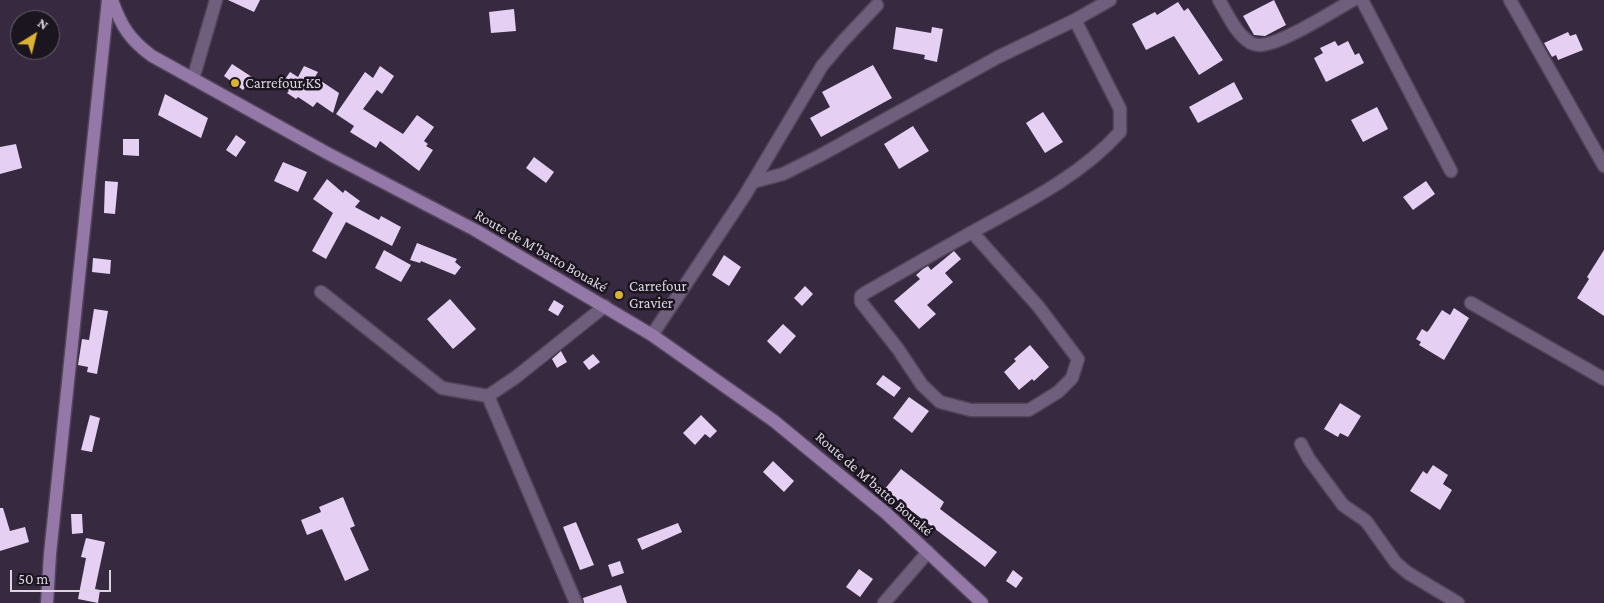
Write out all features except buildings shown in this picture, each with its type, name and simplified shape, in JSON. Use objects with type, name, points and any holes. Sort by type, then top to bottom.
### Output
[{"type":"street","points":[[47,603],[50,554],[108,0]]},
{"type":"street","name":"Route de M'batto Bouaké","points":[[112,0],[125,30],[136,45],[152,56],[327,153],[475,230],[652,335],[774,421],[887,514],[982,603]]},
{"type":"street","points":[[193,79],[216,0]]},
{"type":"street","points":[[753,182],[783,174],[821,155],[998,58],[1075,20],[1110,0]]},
{"type":"street","points":[[1219,0],[1241,35],[1248,42],[1258,45],[1283,38],[1353,0]]},
{"type":"street","points":[[1362,0],[1451,170]]},
{"type":"street","points":[[1510,0],[1604,166]]},
{"type":"street","points":[[652,335],[753,182],[822,66],[877,5]]},
{"type":"street","points":[[972,232],[1038,306],[1078,359],[1072,378],[1058,392],[1030,410],[971,410],[940,402],[922,385],[898,349],[861,302],[861,296],[865,292],[972,232],[1052,188],[1104,149],[1120,132],[1120,109],[1075,20]]},
{"type":"street","points":[[321,292],[442,388],[488,396],[516,377],[605,306]]},
{"type":"street","points":[[1471,303],[1604,379]]},
{"type":"street","points":[[488,396],[576,603]]},
{"type":"street","points":[[1301,444],[1309,459],[1343,505],[1366,521],[1396,563],[1408,573],[1458,603]]},
{"type":"street","points":[[887,602],[928,552]]},
{"type":"place","name":"Carrefour KS","points":[[235,83]]},
{"type":"place","name":"Carrefour Gravier","points":[[619,295]]}]
